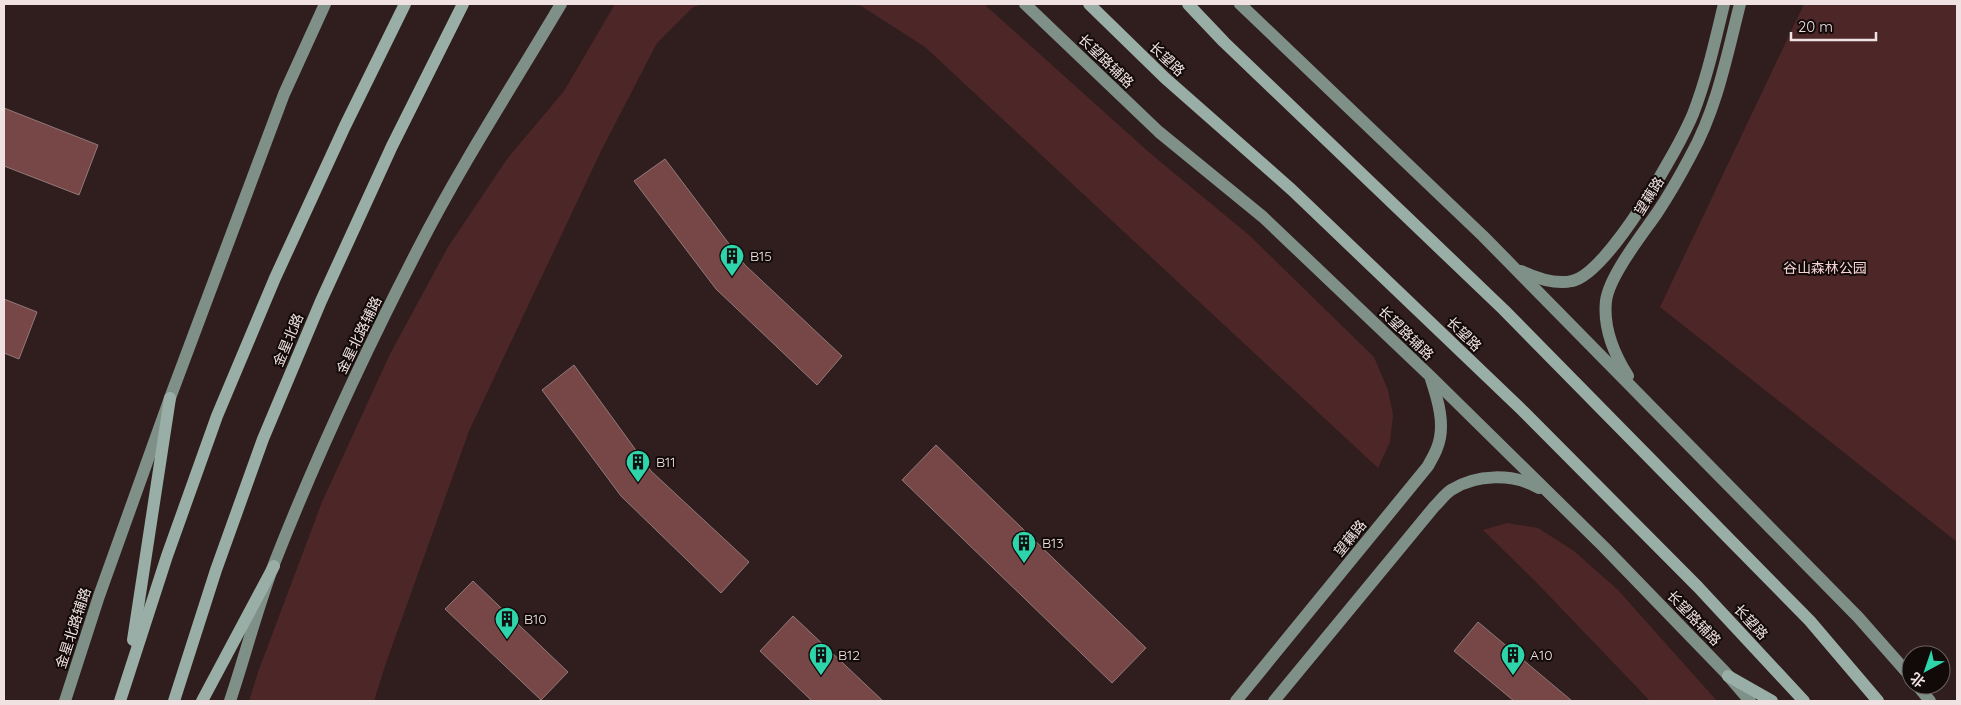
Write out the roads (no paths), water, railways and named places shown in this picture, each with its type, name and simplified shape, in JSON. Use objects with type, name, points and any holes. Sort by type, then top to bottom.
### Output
[{"type":"main road","points":[[120,701],[167,556],[218,416],[284,260],[345,126],[405,4]]},
{"type":"main road","name":"金星北路","points":[[174,701],[216,570],[263,439],[321,301],[380,172],[463,4]]},
{"type":"main road","name":"长望路","points":[[1089,4],[1165,78],[1292,190],[1523,411],[1698,587],[1804,701]]},
{"type":"main road","points":[[1188,4],[1224,42],[1518,323],[1810,621],[1878,701]]},
{"type":"main road","points":[[128,675],[170,398]]},
{"type":"main road","points":[[202,701],[274,566]]},
{"type":"main road","points":[[1728,676],[1772,701]]},
{"type":"street","name":"金星北路辅路","points":[[65,701],[99,596],[170,398],[284,94],[325,4]]},
{"type":"street","name":"金星北路辅路","points":[[230,701],[274,566],[323,448],[419,248],[466,163],[561,4]]},
{"type":"street","name":"长望路辅路","points":[[1024,4],[1159,132],[1263,217],[1430,376],[1610,554],[1750,701]]},
{"type":"street","points":[[1240,4],[1512,267],[1642,397],[1858,617],[1901,666]]},
{"type":"street","name":"望藕路","points":[[1512,267],[1535,278],[1554,282],[1573,281],[1588,273],[1603,259],[1646,200],[1693,115],[1708,68],[1724,4]]},
{"type":"street","name":"望藕路","points":[[1642,397],[1621,365],[1610,341],[1606,319],[1606,300],[1614,278],[1659,210],[1692,154],[1709,118],[1723,74],[1740,4]]},
{"type":"street","name":"望藕路","points":[[1236,701],[1428,466],[1438,448],[1441,424],[1439,403],[1430,376]]},
{"type":"street","points":[[1274,701],[1434,507],[1450,491],[1465,483],[1483,478],[1515,479],[1531,484],[1551,495]]},
{"type":"place","name":"B15","points":[[732,277]]},
{"type":"place","name":"B11","points":[[638,483]]},
{"type":"place","name":"B13","points":[[1024,564]]},
{"type":"place","name":"B10","points":[[507,640]]},
{"type":"place","name":"B12","points":[[821,676]]},
{"type":"place","name":"A10","points":[[1513,676]]},
{"type":"park label","name":"谷山森林公园","points":[[1825,268]]}]
